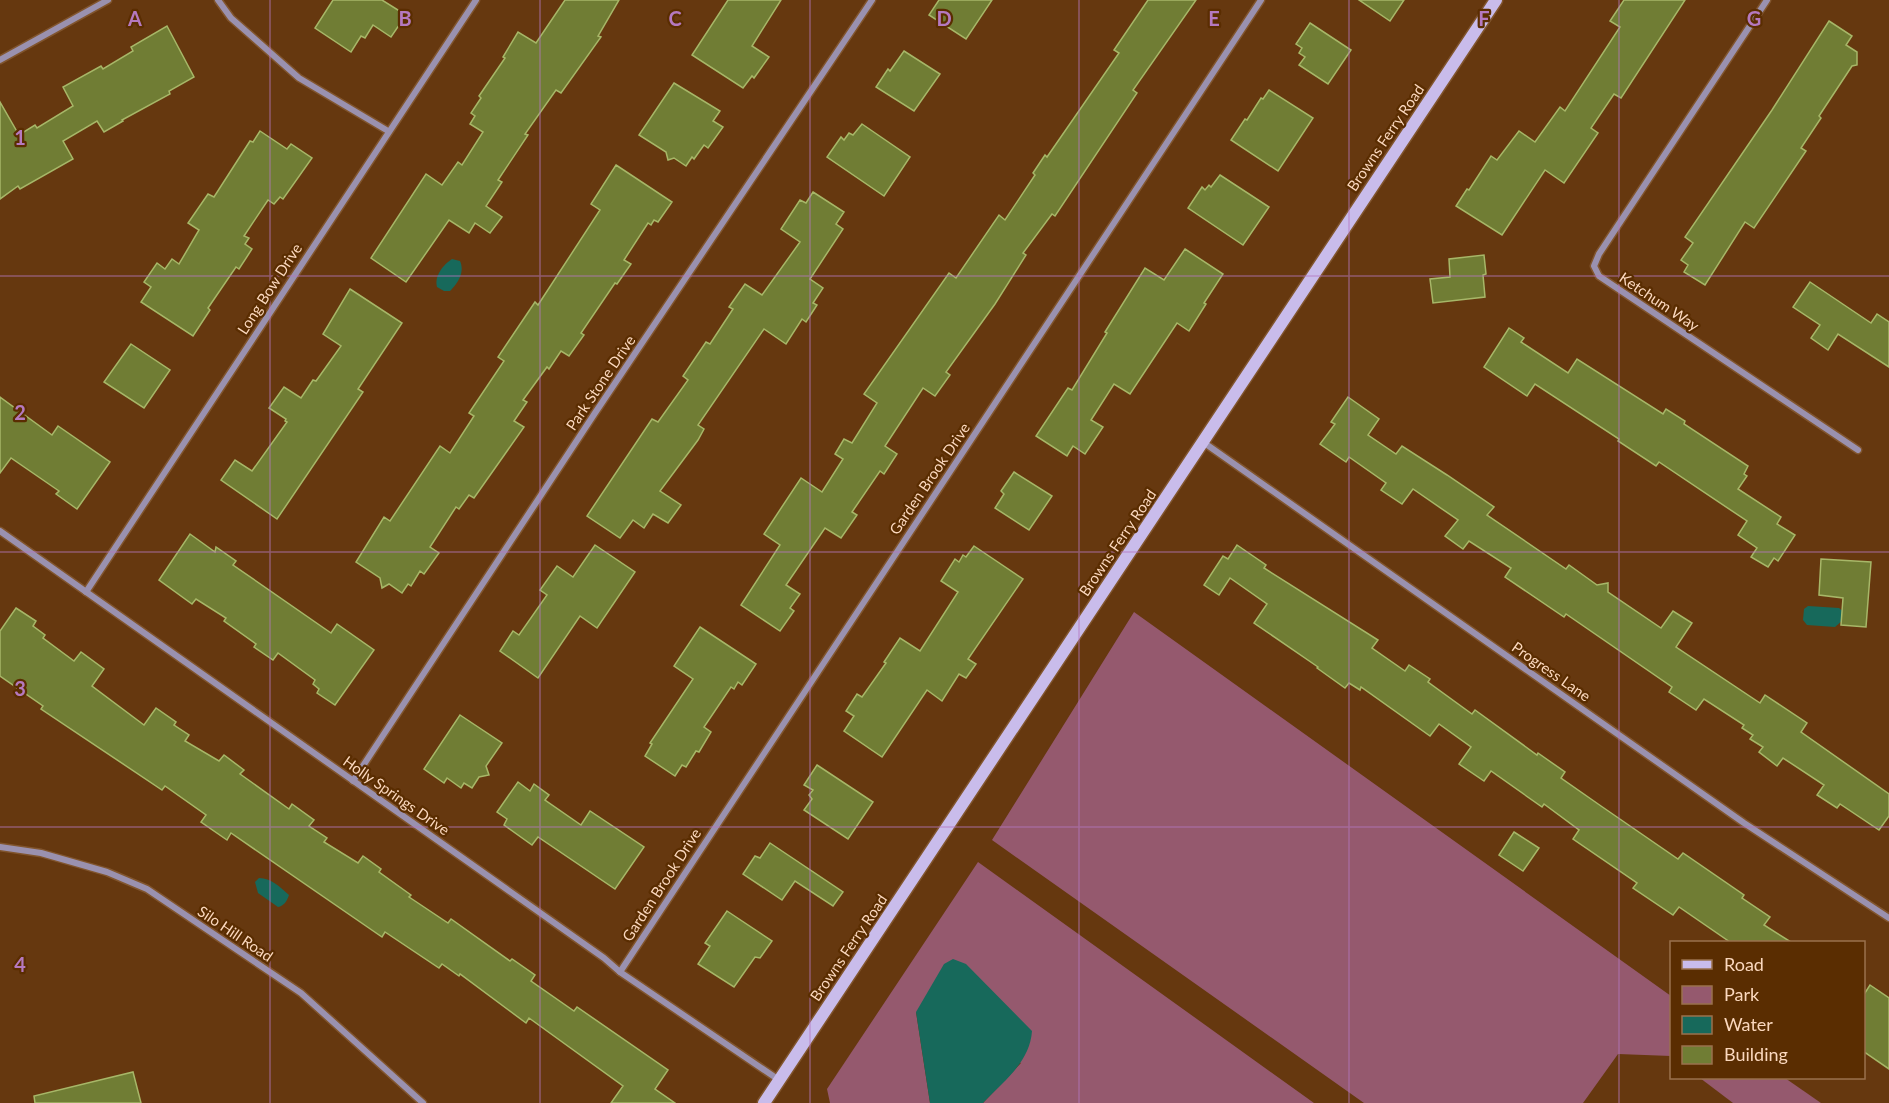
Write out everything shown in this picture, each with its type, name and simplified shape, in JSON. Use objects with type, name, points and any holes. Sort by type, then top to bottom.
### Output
[{"type":"street","points":[[0,60],[108,0]]},
{"type":"street","points":[[218,0],[231,18],[299,78],[388,131]]},
{"type":"street","name":"Long Bow Drive","points":[[86,592],[476,0]]},
{"type":"street","name":"Park Stone Drive","points":[[353,780],[595,413],[872,0]]},
{"type":"street","name":"Garden Brook Drive","points":[[620,972],[1261,0]]},
{"type":"street","name":"Browns Ferry Road","points":[[764,1103],[1496,0]]},
{"type":"street","name":"Ketchum Way","points":[[1767,0],[1599,254],[1594,266],[1599,276],[1858,450]]},
{"type":"street","name":"Progress Lane","points":[[1203,442],[1744,823],[1889,918]]},
{"type":"street","name":"Holly Springs Drive","points":[[0,531],[604,958],[620,972],[779,1080]]},
{"type":"street","name":"Silo Hill Road","points":[[0,847],[41,853],[107,872],[147,889],[301,993],[423,1103]]},
{"type":"green space","points":[[1134,612],[1670,995],[1670,1056],[1618,1054],[1583,1103],[1364,1103],[992,840]]},
{"type":"green space","points":[[978,862],[1314,1103],[983,1103],[1021,1063],[916,1012],[930,1103],[830,1103],[827,1089]]},
{"type":"green space","points":[[1701,1079],[1786,1079],[1821,1103],[1733,1103]]},
{"type":"water","points":[[452,259],[460,261],[461,273],[450,291],[444,291],[437,287],[438,275]]},
{"type":"water","points":[[1808,606],[1839,608],[1845,613],[1843,620],[1835,627],[1807,625],[1803,620],[1804,609]]},
{"type":"water","points":[[259,878],[271,881],[289,895],[284,904],[278,907],[258,893],[255,882]]},
{"type":"water","points":[[953,959],[966,964],[1032,1031],[1021,1062],[983,1103],[930,1103],[916,1012],[944,964]]},
{"type":"building","points":[[333,0],[382,0],[406,15],[391,37],[373,25],[365,38],[361,36],[351,52],[315,28]]},
{"type":"building","points":[[565,0],[619,0],[598,36],[601,37],[561,93],[556,90],[525,134],[528,135],[498,180],[502,182],[486,206],[502,217],[490,233],[475,223],[469,233],[449,220],[406,282],[371,258],[426,174],[442,185],[458,162],[462,165],[483,132],[470,124],[475,116],[471,113],[481,98],[479,96],[505,58],[503,57],[518,32],[536,43]]},
{"type":"building","points":[[728,0],[781,0],[752,46],[769,57],[754,78],[752,76],[743,88],[692,55]]},
{"type":"building","points":[[939,0],[992,0],[966,39],[929,15]]},
{"type":"building","points":[[1148,0],[1196,0],[1133,90],[1137,93],[1055,216],[1052,214],[1023,253],[1026,255],[995,304],[946,372],[950,375],[935,396],[923,388],[885,446],[897,454],[884,474],[880,471],[852,512],[857,515],[841,538],[825,528],[786,585],[800,594],[790,608],[794,611],[780,631],[741,605],[780,545],[764,534],[801,478],[822,492],[843,459],[835,454],[844,439],[852,443],[877,403],[864,394],[949,273],[956,278],[999,215],[1005,220],[1035,175],[1033,173],[1045,155],[1047,157],[1119,53],[1114,50]]},
{"type":"building","points":[[1359,0],[1404,0],[1390,21]]},
{"type":"building","points":[[1624,0],[1685,0],[1621,98],[1614,94],[1591,128],[1598,133],[1564,183],[1545,170],[1502,235],[1456,206],[1491,156],[1497,160],[1519,131],[1535,142],[1560,107],[1565,111],[1620,27],[1610,21]]},
{"type":"building","points":[[1829,21],[1852,36],[1846,45],[1857,52],[1857,65],[1852,66],[1819,116],[1821,118],[1801,148],[1806,151],[1754,228],[1745,222],[1705,285],[1684,272],[1688,265],[1681,260],[1693,243],[1685,237],[1772,110]]},
{"type":"building","points":[[1310,23],[1351,50],[1328,84],[1299,65],[1305,57],[1299,53],[1302,48],[1296,44]]},
{"type":"building","points":[[167,26],[194,77],[169,91],[170,94],[104,132],[97,121],[63,141],[73,159],[20,189],[18,186],[0,199],[0,102],[19,135],[35,125],[37,128],[73,106],[63,87],[101,66],[103,69],[133,51],[131,47]]},
{"type":"building","points":[[904,51],[940,74],[914,111],[876,87]]},
{"type":"building","points":[[674,83],[720,111],[713,121],[723,127],[708,148],[704,145],[686,166],[674,158],[668,160],[666,152],[639,135]]},
{"type":"building","points":[[1269,90],[1313,118],[1278,171],[1231,140]]},
{"type":"building","points":[[862,124],[910,157],[884,196],[827,157],[841,137],[844,140],[849,133],[853,135]]},
{"type":"building","points":[[260,131],[287,149],[291,144],[312,158],[283,199],[280,197],[274,204],[268,200],[244,236],[249,238],[245,244],[252,249],[239,269],[236,267],[208,308],[210,310],[193,336],[141,302],[151,287],[144,282],[157,263],[165,269],[172,259],[179,264],[199,230],[188,223],[208,194],[214,197],[250,141],[253,142]]},
{"type":"building","points":[[616,165],[672,202],[658,222],[654,220],[651,225],[648,223],[624,260],[631,264],[617,284],[615,283],[581,333],[584,335],[569,356],[561,351],[523,400],[527,402],[514,421],[524,427],[474,498],[469,495],[459,509],[456,507],[430,547],[439,553],[424,574],[420,571],[411,586],[408,584],[402,593],[389,584],[382,588],[380,578],[356,562],[384,517],[390,521],[440,446],[450,453],[474,416],[469,413],[504,361],[498,357],[535,302],[538,305],[600,210],[591,204]]},
{"type":"building","points":[[1220,175],[1269,207],[1243,245],[1188,208],[1202,187],[1205,190],[1209,185],[1211,187]]},
{"type":"building","points":[[813,192],[844,212],[836,224],[843,229],[810,279],[823,288],[813,303],[817,305],[806,322],[802,319],[786,344],[764,329],[698,425],[704,429],[698,440],[660,491],[681,505],[668,523],[653,514],[644,528],[633,520],[620,538],[587,516],[652,419],[658,422],[688,380],[683,376],[706,342],[710,344],[733,309],[729,307],[745,284],[762,295],[800,242],[781,229],[800,200],[806,203]]},
{"type":"building","points":[[1185,249],[1223,274],[1189,331],[1177,323],[1130,394],[1114,384],[1091,420],[1103,427],[1085,454],[1073,446],[1067,456],[1036,436],[1068,388],[1072,390],[1145,268],[1164,280]]},
{"type":"building","points":[[1484,255],[1485,297],[1433,303],[1430,279],[1450,277],[1449,259]]},
{"type":"building","points":[[1810,282],[1871,323],[1877,314],[1889,322],[1889,367],[1838,334],[1828,350],[1811,338],[1820,325],[1793,307]]},
{"type":"building","points":[[350,289],[402,323],[358,389],[363,392],[277,519],[221,480],[235,460],[252,471],[287,422],[269,408],[284,387],[301,398],[341,346],[323,334]]},
{"type":"building","points":[[1509,328],[1524,338],[1521,342],[1568,373],[1577,359],[1663,414],[1666,409],[1685,421],[1684,424],[1748,466],[1744,474],[1747,476],[1738,489],[1781,517],[1777,524],[1795,535],[1778,561],[1774,558],[1768,567],[1751,557],[1757,548],[1738,535],[1747,521],[1659,462],[1656,466],[1535,384],[1527,396],[1484,367]]},
{"type":"building","points":[[131,344],[170,370],[144,408],[104,382]]},
{"type":"building","points":[[0,397],[52,435],[58,426],[110,462],[77,509],[56,494],[59,491],[11,458],[0,473]]},
{"type":"building","points":[[1348,397],[1379,419],[1368,435],[1396,454],[1402,446],[1447,475],[1494,507],[1487,515],[1566,569],[1569,565],[1597,585],[1608,583],[1608,592],[1661,628],[1673,611],[1692,623],[1676,647],[1760,703],[1765,695],[1807,723],[1801,732],[1889,794],[1889,816],[1879,830],[1840,804],[1837,808],[1817,795],[1824,785],[1783,758],[1777,766],[1759,752],[1763,747],[1750,739],[1753,735],[1742,728],[1744,725],[1704,699],[1696,710],[1669,692],[1672,687],[1566,614],[1564,617],[1505,577],[1511,568],[1469,541],[1463,549],[1445,536],[1458,520],[1413,489],[1402,504],[1381,490],[1386,483],[1349,457],[1346,462],[1320,444],[1335,424],[1331,422]]},
{"type":"building","points":[[1014,472],[1052,496],[1029,530],[995,508],[1004,494],[1001,491]]},
{"type":"building","points":[[190,534],[215,552],[216,547],[236,561],[233,565],[331,633],[337,624],[374,650],[335,705],[317,693],[319,689],[313,684],[315,680],[278,653],[273,660],[254,647],[256,644],[224,621],[226,618],[196,599],[192,604],[159,580]]},
{"type":"building","points":[[595,545],[635,572],[597,628],[580,616],[538,678],[500,651],[513,631],[519,635],[547,595],[540,590],[557,566],[573,577]]},
{"type":"building","points":[[1237,545],[1266,565],[1264,568],[1378,640],[1372,648],[1405,671],[1409,665],[1430,679],[1428,682],[1472,714],[1475,710],[1537,755],[1538,753],[1565,772],[1561,778],[1678,859],[1683,853],[1744,895],[1742,898],[1770,917],[1764,925],[1789,941],[1729,941],[1679,907],[1673,915],[1633,888],[1637,883],[1573,839],[1579,830],[1544,804],[1542,807],[1491,771],[1484,781],[1459,764],[1471,747],[1439,724],[1430,736],[1361,687],[1360,690],[1349,683],[1345,688],[1254,623],[1267,604],[1230,578],[1219,595],[1204,585],[1223,556],[1228,559]]},
{"type":"building","points":[[974,546],[1023,579],[968,659],[976,664],[966,678],[959,674],[942,701],[927,690],[882,757],[844,731],[854,716],[846,711],[857,694],[862,697],[900,638],[920,651],[958,592],[941,581],[955,559],[959,562],[963,555],[966,557]]},
{"type":"building","points":[[1821,559],[1871,562],[1866,627],[1841,625],[1843,598],[1819,595]]},
{"type":"building","points":[[16,608],[36,621],[33,626],[45,635],[43,638],[74,661],[81,652],[104,669],[92,686],[144,725],[156,708],[176,722],[174,725],[189,735],[185,741],[219,761],[224,755],[244,770],[240,774],[289,809],[292,804],[314,820],[309,826],[327,838],[324,842],[358,863],[363,856],[381,869],[379,872],[411,895],[409,897],[448,923],[451,919],[510,961],[512,959],[535,975],[531,981],[574,1011],[577,1007],[668,1070],[655,1089],[675,1103],[611,1103],[623,1086],[529,1018],[526,1023],[460,974],[459,976],[442,964],[439,968],[385,932],[382,937],[231,833],[227,840],[201,822],[206,815],[165,786],[162,790],[41,709],[43,706],[0,676],[0,631]]},
{"type":"building","points":[[700,627],[756,664],[742,685],[738,682],[734,689],[731,687],[704,727],[711,732],[699,752],[696,751],[686,767],[682,765],[675,776],[645,756],[652,744],[650,743],[693,679],[674,666]]},
{"type":"building","points":[[460,715],[502,743],[486,766],[489,775],[479,777],[472,788],[464,783],[461,788],[447,778],[444,783],[424,769]]},
{"type":"building","points":[[817,765],[873,802],[848,839],[804,810],[812,799],[809,795],[813,790],[804,785]]},
{"type":"building","points":[[518,782],[530,791],[534,784],[549,795],[545,800],[581,825],[590,811],[644,847],[615,889],[538,837],[532,845],[504,825],[507,819],[497,812]]},
{"type":"building","points":[[1514,832],[1539,848],[1523,871],[1499,855]]},
{"type":"building","points":[[770,843],[843,892],[833,906],[795,881],[782,900],[743,874],[755,856],[760,858]]},
{"type":"building","points":[[727,911],[772,941],[760,958],[755,957],[734,987],[698,964],[710,946],[705,943]]},
{"type":"building","points":[[1870,985],[1889,998],[1889,1069],[1865,1052],[1865,993]]},
{"type":"building","points":[[133,1072],[141,1103],[35,1103],[34,1096]]}]
